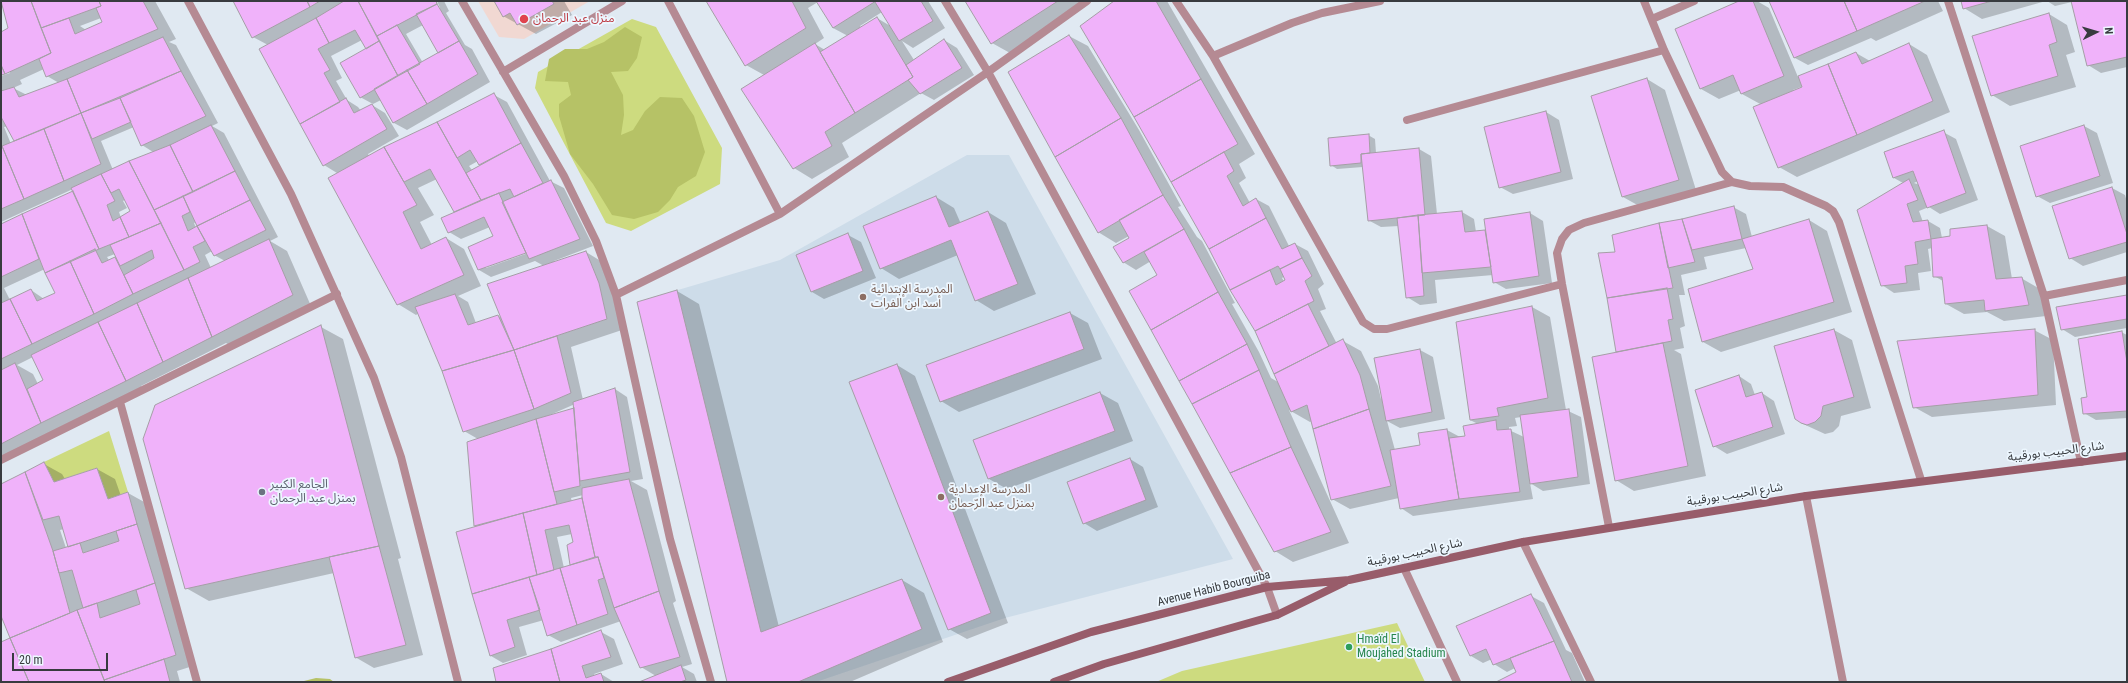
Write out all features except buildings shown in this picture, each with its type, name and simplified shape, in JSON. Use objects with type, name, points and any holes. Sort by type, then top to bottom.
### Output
[{"type":"street","points":[[188,1],[291,194],[374,378],[401,457],[458,682]]},
{"type":"street","points":[[462,1],[564,176],[596,241],[616,295],[670,539],[711,682]]},
{"type":"street","points":[[503,72],[622,1]]},
{"type":"street","points":[[668,1],[780,214]]},
{"type":"street","points":[[945,1],[988,72],[1267,587],[1278,615]]},
{"type":"street","points":[[616,295],[780,214],[988,72],[1087,1]]},
{"type":"street","points":[[1176,1],[1213,56],[1363,322],[1374,329],[1387,329],[1562,284]]},
{"type":"street","points":[[1213,56],[1300,20],[1342,8],[1380,1]]},
{"type":"street","points":[[1644,1],[1664,50],[1722,172],[1732,182]]},
{"type":"street","points":[[1652,19],[1694,1]]},
{"type":"street","points":[[1948,1],[2044,296],[2081,462]]},
{"type":"street","points":[[1407,120],[1664,50]]},
{"type":"street","points":[[1609,527],[1557,253],[1562,239],[1569,230],[1584,223],[1732,182],[1750,186],[1783,187],[1826,206],[1833,212],[1839,222],[1921,480]]},
{"type":"street","points":[[2044,296],[2127,280]]},
{"type":"street","points":[[1,460],[337,294]]},
{"type":"street","points":[[120,402],[197,682]]},
{"type":"street","name":"شارع الحبيب بورقيبة","points":[[1349,580],[1523,542],[1609,527],[1806,496],[1921,480],[2127,456]]},
{"type":"street","points":[[1806,496],[1843,682]]},
{"type":"street","points":[[1523,542],[1590,682]]},
{"type":"street","points":[[1404,568],[1457,682]]},
{"type":"street","points":[[1054,682],[1104,664],[1278,615],[1349,580]]},
{"type":"street","name":"Avenue Habib Bourguiba","points":[[948,682],[1091,632],[1267,587],[1349,580]]},
{"type":"shaded area","name":"منزل عبد الرحمان","points":[[478,1],[590,1],[524,39],[499,37]]},
{"type":"shaded area","name":"المدرسة الإعدادية بمنزل عبد الرّحمان","points":[[967,155],[1009,155],[1233,559],[1005,618],[816,682],[727,682],[637,302],[780,260]]},
{"type":"green space","points":[[632,19],[656,27],[722,148],[720,184],[631,231],[606,223],[535,88],[538,72]]},
{"type":"green space","points":[[625,27],[642,37],[637,58],[628,71],[611,72],[623,95],[624,115],[621,135],[633,130],[645,111],[660,97],[682,98],[694,116],[705,152],[696,176],[678,187],[670,200],[658,212],[634,219],[612,215],[593,184],[570,154],[559,116],[559,104],[571,95],[568,82],[545,81],[549,59],[565,49],[587,49],[604,42]]},
{"type":"green space","points":[[109,431],[128,492],[108,499],[97,468],[54,482],[44,462]]},
{"type":"green space","name":"Hmaïd El Moujahed Stadium","points":[[1397,623],[1425,682],[1156,682],[1182,671]]},
{"type":"green space","points":[[316,678],[330,679],[334,682],[300,682]]},
{"type":"place","name":"منزل عبد الرحمان","points":[[524,19]]},
{"type":"place","name":"المدرسة الإبتدائية أسد ابن الفرات","points":[[863,297]]},
{"type":"place","name":"الجامع الكبير بمنزل عبد الرحمان","points":[[262,492]]},
{"type":"place","name":"المدرسة الإعدادية بمنزل عبد الرّحمان","points":[[941,497]]},
{"type":"place","name":"Hmaïd El Moujahed Stadium","points":[[1349,647]]}]
